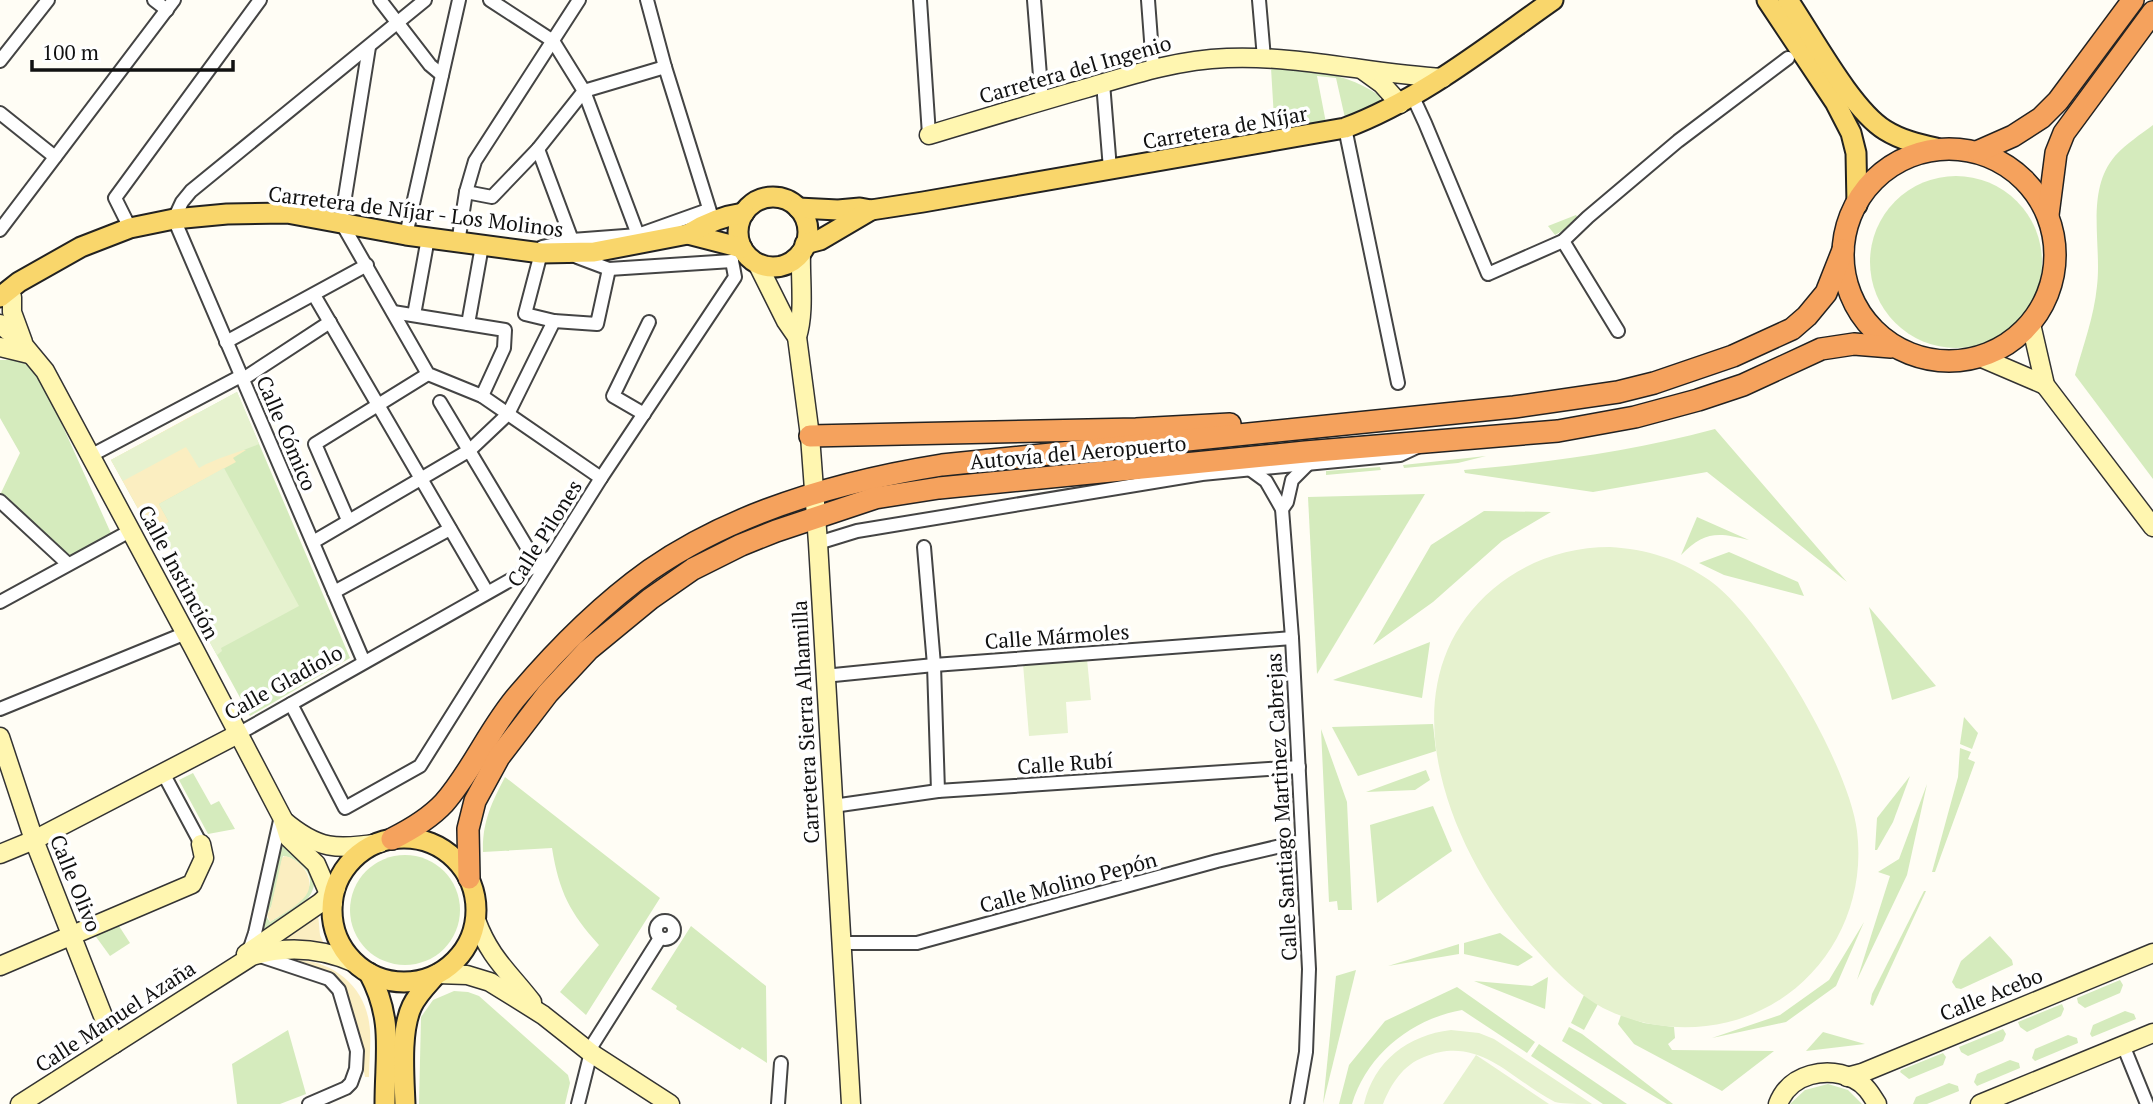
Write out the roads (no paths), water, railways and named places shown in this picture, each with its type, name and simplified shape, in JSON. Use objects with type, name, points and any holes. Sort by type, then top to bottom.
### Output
[{"type":"highway","points":[[1979,151],[2022,130],[2041,118],[2059,101],[2133,0]]},
{"type":"highway","points":[[2048,215],[2033,192],[2017,176],[1979,151],[1936,148],[1912,155],[1890,167],[1871,185],[1857,205],[1843,250],[1847,284],[1858,309],[1872,329],[1891,346],[1920,358],[1943,361],[1982,358],[2011,343],[2031,324],[2043,305],[2051,280],[2053,242],[2048,215],[2056,153],[2064,133],[2153,13]]},
{"type":"highway","name":"Autovía del Aeropuerto","points":[[386,841],[416,825],[444,802],[518,695],[601,610],[651,570],[701,540],[739,522],[814,495],[891,473],[942,465],[1514,407],[1618,392],[1654,383],[1779,337],[1807,316],[1826,293],[1843,250]]},
{"type":"highway","name":"Autovía del Aeropuerto","points":[[469,878],[468,829],[471,812],[499,757],[533,711],[577,661],[628,616],[693,569],[741,545],[875,498],[939,488],[1243,464],[1558,431],[1636,417],[1736,387],[1821,349],[1854,344],[1891,346]]},
{"type":"highway","points":[[810,436],[1136,429],[1319,418],[1361,421]]},
{"type":"main road","name":"Carretera de Níjar","points":[[797,208],[871,210],[1345,128],[1406,100],[1443,78],[1553,0]]},
{"type":"main road","points":[[1767,0],[1835,102],[1851,133],[1856,153],[1857,205]]},
{"type":"main road","points":[[1788,0],[1849,92],[1869,117],[1884,130],[1901,138],[1936,148]]},
{"type":"main road","points":[[639,239],[688,234],[744,256],[773,267],[781,266],[796,258],[803,248],[807,228],[797,208],[789,201],[772,197],[756,202],[744,213],[738,228],[744,256]]},
{"type":"main road","name":"Carretera de Níjar","points":[[803,248],[871,210]]},
{"type":"main road","name":"Carretera de Níjar - Los Molinos","points":[[0,315],[6,297],[29,277],[81,247],[130,228],[174,219],[275,213],[458,243],[534,252],[571,247],[594,253],[639,239]]},
{"type":"main road","points":[[688,234],[710,215],[744,213]]},
{"type":"main road","points":[[362,968],[382,978],[402,982],[423,980],[450,966],[465,948],[476,920],[476,901],[469,878],[458,862],[437,846],[418,839],[386,841],[355,858],[342,874],[333,895],[334,923],[338,938],[381,998],[385,1014],[386,1104]]},
{"type":"main road","points":[[405,1104],[408,1017],[416,998],[436,974]]},
{"type":"street","points":[[0,61],[48,0]]},
{"type":"street","points":[[0,230],[171,5],[154,0]]},
{"type":"street","points":[[130,228],[116,198],[260,0]]},
{"type":"street","points":[[380,0],[430,65],[442,75]]},
{"type":"street","points":[[174,219],[191,191],[425,0]]},
{"type":"street","points":[[406,235],[459,0]]},
{"type":"street","points":[[490,0],[553,41],[584,91],[639,239],[710,215],[647,0]]},
{"type":"street","points":[[509,12],[517,0]]},
{"type":"street","points":[[458,243],[466,192],[475,162],[579,0]]},
{"type":"street","points":[[920,0],[929,135]]},
{"type":"street","points":[[1034,0],[1042,101]]},
{"type":"street","points":[[1148,0],[1153,67]]},
{"type":"street","points":[[1259,0],[1264,58]]},
{"type":"street","points":[[369,47],[341,222],[428,374],[482,396],[601,478]]},
{"type":"street","name":"Carretera del Ingenio","points":[[929,135],[1153,67],[1196,60],[1264,58],[1443,78]]},
{"type":"street","points":[[1361,69],[1406,100],[1426,123],[1488,274],[1563,241],[1678,141],[1788,58]]},
{"type":"street","points":[[466,192],[492,197],[538,149],[584,91],[665,68]]},
{"type":"street","points":[[1103,83],[1110,169]]},
{"type":"street","points":[[0,113],[55,157]]},
{"type":"street","points":[[1345,128],[1398,383]]},
{"type":"street","points":[[538,149],[571,247],[609,270],[744,256]]},
{"type":"street","name":"Calle Cómico","points":[[174,219],[365,662]]},
{"type":"street","points":[[414,315],[428,238]]},
{"type":"street","points":[[1563,241],[1618,331]]},
{"type":"street","points":[[468,324],[482,246]]},
{"type":"street","name":"Carretera Sierra Alhamilla","points":[[803,248],[799,281],[802,322],[797,337],[810,436],[818,543],[851,1104]]},
{"type":"street","points":[[534,252],[525,314],[554,321],[597,324],[609,270]]},
{"type":"street","name":"Carretera Sierra Alhamilla","points":[[744,256],[797,337]]},
{"type":"street","name":"Calle Pilones","points":[[291,704],[345,808],[420,766],[601,478],[735,277],[744,256]]},
{"type":"street","points":[[226,342],[367,265]]},
{"type":"street","points":[[314,295],[487,592]]},
{"type":"street","name":"Calle Instinción","points":[[6,297],[27,350]]},
{"type":"street","points":[[393,312],[505,330],[504,348],[482,396]]},
{"type":"street","points":[[313,542],[470,450],[508,414],[554,321]]},
{"type":"street","points":[[90,456],[242,377],[330,322]]},
{"type":"street","points":[[644,414],[613,396],[649,322]]},
{"type":"street","name":"Calle Instinción","points":[[0,324],[45,371],[186,633],[282,818],[289,838],[316,864],[333,895]]},
{"type":"street","points":[[2031,324],[2045,385],[2153,527]]},
{"type":"street","points":[[0,347],[27,350]]},
{"type":"street","points":[[1982,358],[2045,385]]},
{"type":"street","points":[[348,520],[315,444],[428,374]]},
{"type":"street","points":[[440,401],[537,564]]},
{"type":"street","name":"Calle Santiago Martinez Cabrejas","points":[[1282,509],[1287,502],[1292,480],[1316,457]]},
{"type":"street","points":[[818,543],[857,531],[1202,474],[1243,464]]},
{"type":"street","name":"Calle Santiago Martinez Cabrejas","points":[[1243,464],[1266,481],[1282,509],[1292,638],[1308,969],[1306,1052],[1297,1104]]},
{"type":"street","points":[[0,501],[68,564]]},
{"type":"street","points":[[334,592],[450,529]]},
{"type":"street","points":[[0,602],[130,531]]},
{"type":"street","points":[[924,547],[934,665],[938,791]]},
{"type":"street","name":"Calle Gladiolo","points":[[0,854],[34,840],[238,734],[551,557]]},
{"type":"street","points":[[0,709],[186,633]]},
{"type":"street","name":"Calle Mármoles","points":[[824,676],[1292,638]]},
{"type":"street","name":"Calle Olivo","points":[[0,737],[34,840],[114,1044]]},
{"type":"street","name":"Calle Rubí","points":[[833,806],[938,791],[1299,767]]},
{"type":"street","points":[[0,966],[192,884],[204,858],[201,844],[163,774]]},
{"type":"street","points":[[282,818],[252,954],[329,979],[339,990],[357,1051],[356,1069],[351,1083],[346,1088],[309,1104]]},
{"type":"street","name":"Calle Instinción","points":[[282,818],[310,839],[328,847],[347,848],[386,841]]},
{"type":"street","name":"Calle Molino Pepón","points":[[841,943],[917,943],[1203,864],[1302,841]]},
{"type":"street","name":"Calle Manuel Azaña","points":[[20,1104],[252,954],[333,895]]},
{"type":"street","points":[[476,920],[495,960],[543,1015]]},
{"type":"street","points":[[578,1104],[593,1044],[660,938]]},
{"type":"street","name":"Calle Manuel Azaña","points":[[252,954],[305,948],[362,968]]},
{"type":"street","name":"Calle Acebo","points":[[1847,1077],[2153,953]]},
{"type":"street","points":[[436,974],[467,975],[485,979],[543,1015],[591,1053],[670,1104]]},
{"type":"street","points":[[1980,1104],[2153,1033]]},
{"type":"street","points":[[2123,1045],[2147,1104]]},
{"type":"street","points":[[778,1104],[781,1063]]},
{"type":"street","points":[[1778,1104],[1786,1090],[1799,1079],[1819,1072],[1856,1080],[1869,1091],[1877,1104]]}]
